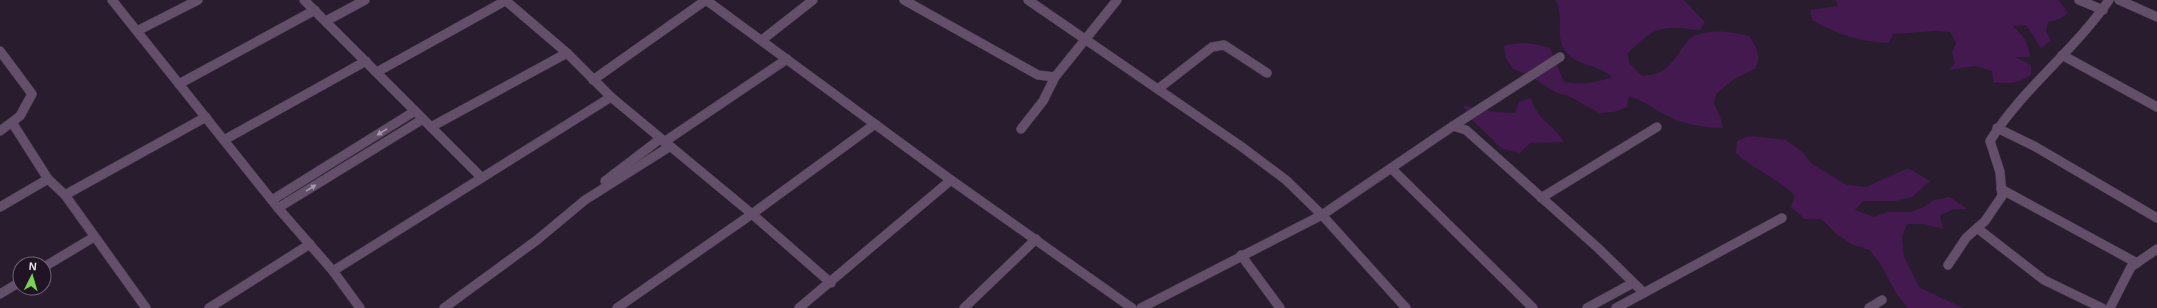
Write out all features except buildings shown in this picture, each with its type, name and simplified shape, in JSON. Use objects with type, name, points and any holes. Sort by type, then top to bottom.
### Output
[{"type":"street","points":[[112,0],[278,208],[333,271],[360,308]]},
{"type":"street","points":[[137,32],[198,0]]},
{"type":"street","points":[[304,0],[481,177]]},
{"type":"street","points":[[326,21],[365,0]]},
{"type":"street","points":[[376,72],[505,0],[567,53],[611,97],[664,143],[752,214],[831,283]]},
{"type":"street","points":[[593,80],[706,0],[951,180],[1132,308]]},
{"type":"street","points":[[762,40],[813,0]]},
{"type":"street","points":[[904,0],[1038,75],[1055,77]]},
{"type":"street","points":[[1028,0],[1158,89],[1286,180],[1322,216],[1406,308]]},
{"type":"street","points":[[1021,129],[1043,101],[1055,77],[1084,39],[1117,0]]},
{"type":"street","points":[[2079,0],[2103,10]]},
{"type":"street","points":[[1948,266],[1966,238],[1985,221],[2002,196],[2000,172],[1990,141],[2001,121],[2103,10],[2109,0]]},
{"type":"street","points":[[2119,0],[2157,17]]},
{"type":"street","points":[[179,84],[315,10]]},
{"type":"street","points":[[1158,89],[1212,47],[1218,45],[1224,45],[1267,73]]},
{"type":"street","points":[[0,51],[32,94],[26,108],[13,124],[0,131]]},
{"type":"street","points":[[431,127],[567,53]]},
{"type":"street","points":[[2062,55],[2157,107]]},
{"type":"street","points":[[1141,308],[1241,255],[1322,216],[1453,126],[1560,57]]},
{"type":"street","points":[[444,308],[537,240],[585,200],[664,143],[787,59]]},
{"type":"street","points":[[224,140],[366,61]]},
{"type":"street","points":[[333,271],[611,97]]},
{"type":"street","points":[[272,200],[415,111]]},
{"type":"street","points":[[65,195],[206,117]]},
{"type":"street","points":[[278,208],[423,119]]},
{"type":"street","points":[[13,124],[48,179],[65,195],[146,308]]},
{"type":"street","points":[[617,308],[752,214],[875,124]]},
{"type":"street","points":[[1453,126],[1466,130],[1644,293]]},
{"type":"street","points":[[1541,198],[1657,127]]},
{"type":"street","points":[[1997,128],[2034,146],[2157,218]]},
{"type":"street","points":[[1392,169],[1533,308]]},
{"type":"street","points":[[0,207],[48,179]]},
{"type":"street","points":[[799,308],[831,283],[951,180]]},
{"type":"street","points":[[2001,189],[2137,263]]},
{"type":"street","points":[[1616,308],[1782,218]]},
{"type":"street","points":[[1977,228],[2044,280],[2102,308]]},
{"type":"street","points":[[52,263],[94,237]]},
{"type":"street","points":[[964,308],[1036,240]]},
{"type":"street","points":[[210,308],[310,244]]},
{"type":"street","points":[[2110,308],[2131,267],[2157,250]]},
{"type":"street","points":[[1241,255],[1280,308]]},
{"type":"street","points":[[1587,308],[1633,282]]},
{"type":"street","points":[[0,294],[12,287]]},
{"type":"street","points":[[1869,308],[1882,300]]},
{"type":"shaded area","points":[[1555,0],[1684,0],[1705,22],[1700,30],[1667,28],[1645,37],[1627,54],[1630,64],[1642,76],[1661,72],[1669,66],[1688,40],[1702,33],[1710,32],[1726,32],[1749,36],[1758,55],[1756,68],[1734,79],[1716,94],[1714,104],[1720,116],[1723,128],[1698,126],[1682,122],[1667,116],[1642,101],[1629,96],[1627,107],[1614,112],[1599,113],[1571,97],[1555,92],[1527,74],[1513,69],[1506,58],[1504,46],[1522,43],[1532,44],[1550,48],[1564,82],[1588,83],[1612,77],[1601,70],[1575,60],[1566,52],[1560,39],[1560,13]]},
{"type":"shaded area","points":[[1836,0],[2058,0],[2068,13],[2060,19],[2048,22],[2046,31],[2051,41],[2041,48],[2026,25],[2013,26],[2025,40],[2030,57],[2015,57],[2031,65],[2031,75],[2017,82],[2003,83],[1993,82],[1992,71],[1975,66],[1948,70],[1955,63],[1952,52],[1956,43],[1950,32],[1935,31],[1893,34],[1889,43],[1859,39],[1830,29],[1812,20],[1810,10],[1838,6]]},
{"type":"shaded area","points":[[1531,98],[1538,112],[1564,142],[1530,143],[1520,153],[1502,149],[1468,116],[1463,105],[1495,112],[1515,113],[1519,102]]},
{"type":"shaded area","points":[[1750,136],[1786,140],[1801,151],[1812,164],[1847,185],[1866,187],[1908,168],[1930,181],[1912,197],[1896,201],[1863,201],[1855,210],[1874,217],[1887,212],[1910,212],[1924,207],[1934,200],[1950,197],[1967,209],[1952,210],[1940,215],[1943,229],[1924,224],[1907,224],[1902,237],[1904,257],[1919,287],[1963,308],[1908,308],[1897,295],[1881,265],[1870,250],[1853,245],[1836,234],[1822,219],[1805,219],[1791,207],[1795,196],[1781,184],[1736,153],[1737,141]]}]
